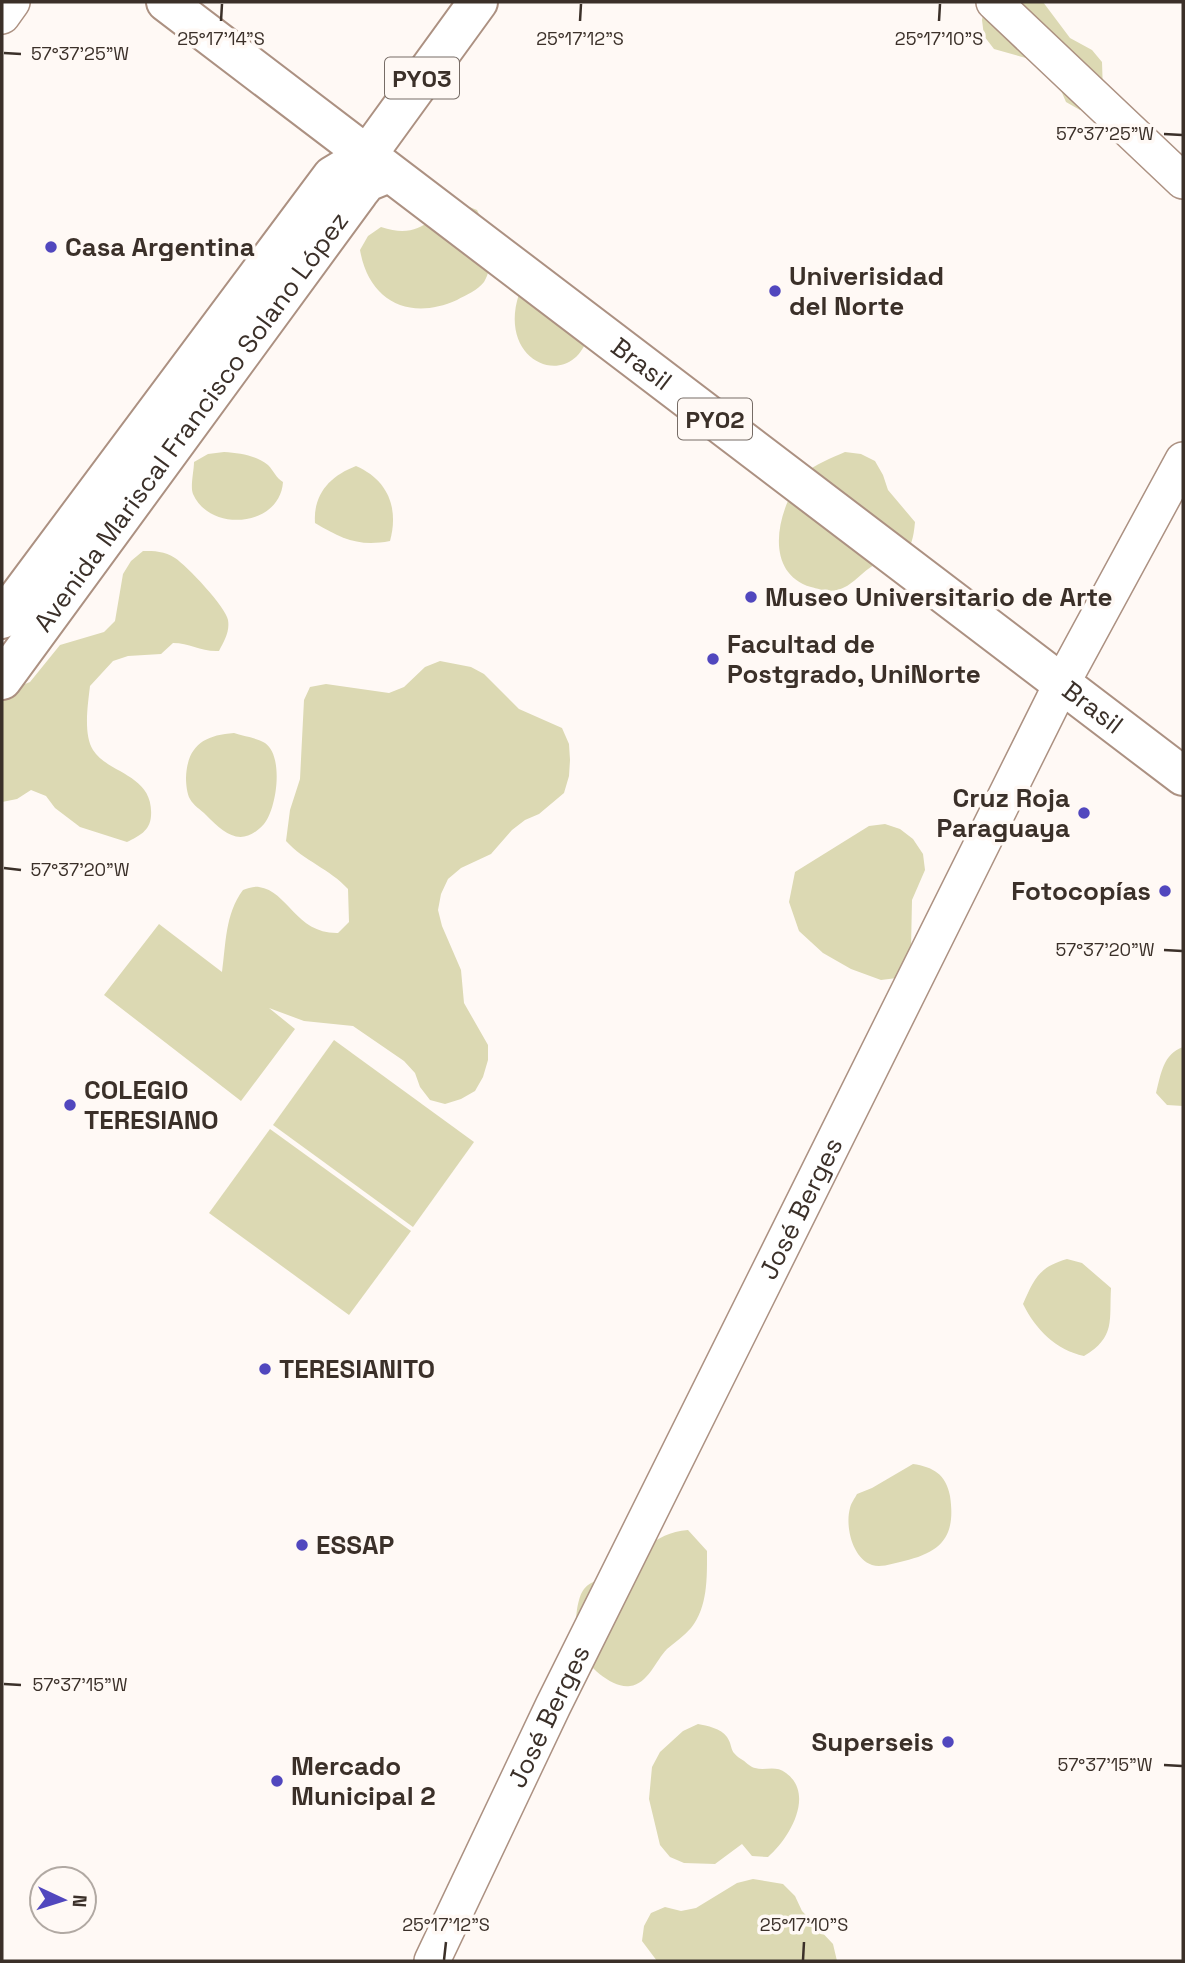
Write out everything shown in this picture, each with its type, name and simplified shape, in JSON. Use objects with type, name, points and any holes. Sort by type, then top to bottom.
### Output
[{"type":"main road","name":"Brasil","points":[[166,2],[1183,776]]},
{"type":"main road","name":"Avenida Mariscal Francisco Solano López","points":[[2,619],[332,176],[366,154],[478,2]]},
{"type":"main road","name":"Avenida Mariscal Francisco Solano López","points":[[2,680],[367,182],[366,154]]},
{"type":"street","points":[[2,16],[12,2]]},
{"type":"street","points":[[994,2],[1183,181]]},
{"type":"street","name":"José Berges","points":[[432,1961],[553,1706],[1062,683],[1183,460]]},
{"type":"shaded area","points":[[985,2],[1043,2],[1070,38],[1092,50],[1102,62],[1103,93],[1094,106],[1080,110],[1066,102],[1053,72],[1040,62],[994,49],[984,36],[982,20]]},
{"type":"shaded area","points":[[462,204],[477,210],[489,236],[490,267],[481,285],[457,300],[423,308],[408,307],[382,294],[372,283],[360,250],[368,236],[381,227],[406,231],[416,229]]},
{"type":"shaded area","points":[[563,284],[578,291],[589,303],[589,328],[579,353],[567,363],[553,366],[539,362],[527,353],[518,338],[515,318],[519,294]]},
{"type":"shaded area","points":[[224,452],[258,459],[268,465],[283,482],[279,497],[270,508],[258,516],[243,520],[214,515],[202,507],[193,494],[194,462],[208,454]]},
{"type":"shaded area","points":[[845,452],[861,454],[875,461],[888,490],[915,522],[914,533],[905,552],[876,564],[842,588],[824,590],[795,579],[785,567],[780,553],[779,537],[787,503],[804,475],[818,464]]},
{"type":"shaded area","points":[[356,466],[376,479],[388,496],[393,517],[390,541],[369,543],[351,540],[315,523],[317,503],[325,487],[338,475]]},
{"type":"shaded area","points":[[143,551],[163,553],[181,562],[214,597],[226,614],[228,628],[219,651],[173,643],[161,654],[128,656],[113,661],[90,686],[87,727],[93,750],[109,765],[138,783],[150,802],[149,826],[127,842],[80,827],[55,808],[46,796],[31,790],[17,799],[2,802],[2,693],[30,682],[60,645],[104,632],[115,621],[123,574],[131,561]]},
{"type":"shaded area","points":[[440,661],[471,667],[484,674],[519,709],[562,728],[569,744],[569,776],[564,793],[539,814],[512,830],[491,854],[461,868],[448,879],[441,894],[438,910],[461,970],[464,1003],[488,1045],[488,1060],[483,1077],[475,1091],[461,1099],[445,1104],[430,1100],[420,1087],[415,1073],[404,1061],[353,1026],[304,1021],[269,1008],[295,1029],[241,1101],[104,995],[159,924],[222,972],[227,930],[237,899],[243,890],[259,887],[269,890],[312,927],[338,933],[349,922],[348,889],[286,841],[290,810],[300,779],[304,700],[310,687],[326,684],[389,693],[404,687],[425,667]]},
{"type":"shaded area","points":[[234,733],[265,743],[275,759],[276,770],[275,795],[269,816],[256,832],[240,837],[219,828],[191,801],[186,783],[190,758],[199,744],[214,736]]},
{"type":"shaded area","points":[[885,824],[900,829],[913,839],[923,854],[925,870],[912,900],[911,949],[897,978],[881,980],[851,969],[823,953],[799,931],[789,902],[795,872],[869,826]]},
{"type":"shaded area","points":[[334,1040],[474,1142],[413,1227],[273,1125]]},
{"type":"shaded area","points":[[1183,1047],[1183,1106],[1167,1105],[1156,1093],[1167,1060],[1171,1054]]},
{"type":"shaded area","points":[[270,1129],[411,1231],[349,1315],[209,1213]]},
{"type":"shaded area","points":[[1067,1259],[1082,1263],[1111,1288],[1110,1319],[1106,1335],[1084,1356],[1064,1349],[1048,1338],[1023,1304],[1039,1275],[1050,1266]]},
{"type":"shaded area","points":[[913,1464],[927,1467],[945,1482],[951,1510],[948,1532],[944,1540],[928,1553],[888,1565],[872,1565],[859,1556],[852,1541],[849,1532],[851,1504],[857,1494]]},
{"type":"shaded area","points":[[688,1530],[707,1551],[704,1601],[697,1620],[667,1649],[642,1681],[630,1686],[616,1684],[588,1663],[578,1645],[576,1620],[581,1594],[590,1583],[611,1575],[655,1541]]},
{"type":"shaded area","points":[[698,1724],[721,1731],[734,1753],[751,1766],[782,1771],[795,1782],[799,1793],[796,1817],[783,1840],[768,1857],[752,1856],[742,1844],[715,1864],[684,1863],[670,1857],[660,1845],[649,1799],[652,1767],[660,1752],[683,1731]]},
{"type":"shaded area","points":[[753,1879],[783,1884],[795,1896],[802,1911],[833,1944],[837,1961],[657,1961],[642,1941],[644,1926],[651,1913],[665,1907],[681,1911],[696,1908],[737,1883]]},
{"type":"place","name":"Casa Argentina","points":[[51,247]]},
{"type":"place","name":"Univerisidad del Norte","points":[[775,291]]},
{"type":"place","name":"Museo Universitario de Arte","points":[[751,597]]},
{"type":"place","name":"Facultad de Postgrado, UniNorte","points":[[713,659]]},
{"type":"place","name":"Cruz Roja Paraguaya","points":[[1084,813]]},
{"type":"place","name":"Fotocopías","points":[[1165,891]]},
{"type":"place","name":"COLEGIO TERESIANO","points":[[70,1105]]},
{"type":"place","name":"TERESIANITO","points":[[265,1369]]},
{"type":"place","name":"ESSAP","points":[[302,1545]]},
{"type":"place","name":"Superseis","points":[[948,1742]]},
{"type":"place","name":"Mercado Municipal 2","points":[[277,1781]]}]
